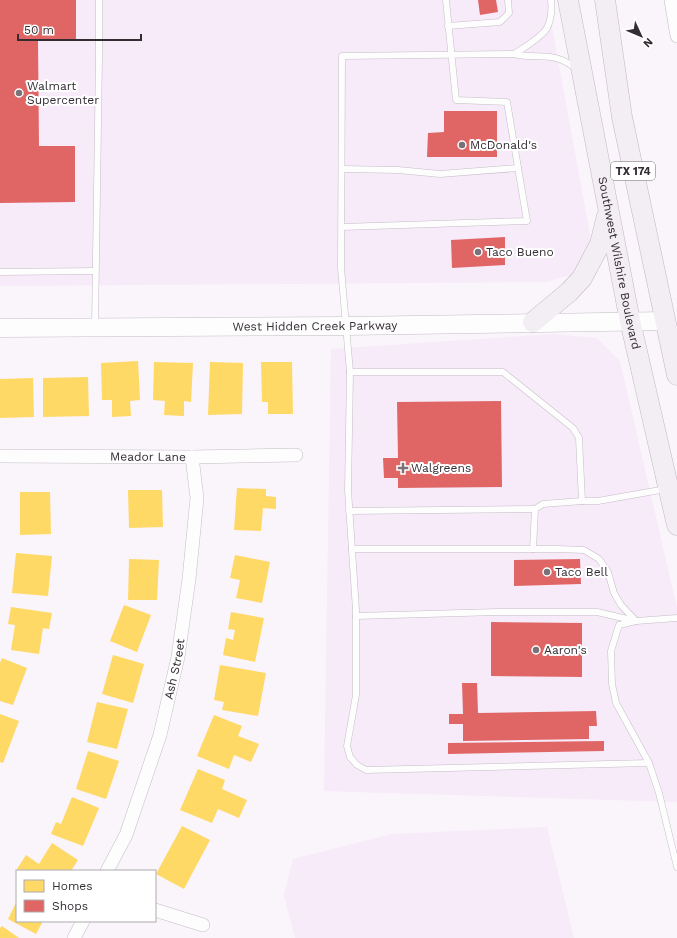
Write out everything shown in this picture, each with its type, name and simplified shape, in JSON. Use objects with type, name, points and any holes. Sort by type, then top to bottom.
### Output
[{"type":"main road","name":"Southwest Wilshire Boulevard","points":[[568,0],[630,321],[677,525]]},
{"type":"main road","name":"TX 174","points":[[605,0],[622,117],[671,321],[677,376]]},
{"type":"main road","points":[[533,322],[569,292],[582,278],[600,244],[608,210]]},
{"type":"main road","name":"West Hidden Creek Parkway","points":[[0,328],[346,326],[671,321]]},
{"type":"street","points":[[671,0],[677,36]]},
{"type":"street","name":"Meador Lane","points":[[0,456],[192,457],[296,455]]},
{"type":"street","name":"Ash Street","points":[[108,870],[126,835],[160,735],[178,657],[189,579],[197,498],[192,457]]},
{"type":"street","points":[[156,910],[203,925]]},
{"type":"street","points":[[74,938],[82,922]]},
{"type":"lane","points":[[95,327],[99,0]]},
{"type":"lane","points":[[342,227],[527,221],[507,102],[456,100],[446,0]]},
{"type":"lane","points":[[448,26],[500,22],[509,13],[510,6],[508,0]]},
{"type":"lane","points":[[514,54],[527,46],[546,29],[552,8],[551,0]]},
{"type":"lane","points":[[583,76],[569,63],[562,59],[548,56],[524,57],[514,54],[342,56],[341,268],[350,372],[348,490],[356,616],[356,695],[347,746],[350,757],[357,765],[366,770],[649,763]]},
{"type":"lane","points":[[342,169],[398,170],[440,174],[518,168]]},
{"type":"lane","points":[[0,272],[95,271]]},
{"type":"lane","points":[[350,372],[503,372],[573,428],[579,438],[582,501]]},
{"type":"lane","points":[[349,511],[535,509],[543,504],[598,501],[668,488]]},
{"type":"lane","points":[[533,549],[535,509]]},
{"type":"lane","points":[[352,549],[584,550],[599,559],[608,572],[614,593],[621,605],[636,621]]},
{"type":"lane","points":[[356,616],[497,612],[597,612],[636,621]]},
{"type":"lane","points":[[677,618],[636,621],[619,625],[611,651],[612,684],[616,703],[649,763],[659,793],[677,867]]},
{"type":"shaded area","points":[[0,0],[547,0],[591,240],[586,258],[570,275],[546,282],[0,286]]},
{"type":"shaded area","points":[[553,334],[597,338],[620,361],[677,608],[677,802],[324,791],[331,349]]},
{"type":"shaded area","points":[[547,827],[574,938],[295,938],[284,895],[293,859],[392,834]]},
{"type":"building: Homes","points":[[138,361],[140,400],[130,401],[131,416],[112,417],[112,400],[102,400],[101,363]]},
{"type":"building: Homes","points":[[154,362],[193,363],[191,402],[184,401],[184,416],[164,415],[165,401],[153,400]]},
{"type":"building: Homes","points":[[210,362],[243,363],[242,414],[208,415]]},
{"type":"building: Homes","points":[[261,362],[292,362],[293,414],[268,414],[268,402],[262,402]]},
{"type":"building: Homes","points":[[88,377],[89,416],[43,417],[43,378]]},
{"type":"building: Homes","points":[[33,378],[34,417],[0,418],[0,379]]},
{"type":"building: Homes","points":[[237,488],[266,489],[266,496],[276,497],[276,509],[263,508],[261,531],[234,530]]},
{"type":"building: Homes","points":[[128,490],[162,490],[163,527],[129,528]]},
{"type":"building: Homes","points":[[20,492],[50,492],[51,534],[20,535]]},
{"type":"building: Homes","points":[[16,553],[52,556],[48,596],[12,593]]},
{"type":"building: Homes","points":[[235,555],[270,562],[262,603],[236,598],[240,580],[230,578]]},
{"type":"building: Homes","points":[[129,559],[159,560],[157,600],[128,600]]},
{"type":"building: Homes","points":[[124,605],[151,615],[137,652],[110,641]]},
{"type":"building: Homes","points":[[11,607],[52,613],[49,629],[43,628],[39,654],[11,650],[15,625],[8,624]]},
{"type":"building: Homes","points":[[231,612],[264,618],[255,662],[223,655],[226,638],[233,640],[235,630],[228,629]]},
{"type":"building: Homes","points":[[113,655],[144,664],[133,703],[102,694]]},
{"type":"building: Homes","points":[[2,658],[27,668],[13,705],[0,701],[0,663]]},
{"type":"building: Homes","points":[[220,665],[266,673],[258,716],[222,710],[224,702],[214,700]]},
{"type":"building: Homes","points":[[97,702],[128,709],[117,749],[87,742]]},
{"type":"building: Homes","points":[[0,714],[19,721],[3,763],[0,762]]},
{"type":"building: Homes","points":[[214,715],[242,726],[238,736],[259,744],[251,762],[234,755],[229,769],[197,756]]},
{"type":"building: Homes","points":[[88,751],[119,761],[106,799],[76,789]]},
{"type":"building: Homes","points":[[198,769],[225,780],[222,789],[247,800],[239,818],[218,809],[212,823],[180,810]]},
{"type":"building: Homes","points":[[72,797],[99,808],[83,846],[51,834],[56,822],[61,824]]},
{"type":"building: Homes","points":[[182,826],[210,840],[184,889],[156,874]]},
{"type":"building: Homes","points":[[52,843],[78,860],[72,870],[17,869],[26,855],[39,864]]},
{"type":"building: Homes","points":[[16,903],[16,922],[42,922],[36,934],[8,919]]},
{"type":"building: Homes","points":[[2,926],[19,938],[0,938],[0,928]]},
{"type":"building: Shops","name":"Walmart Supercenter","points":[[0,0],[76,0],[76,40],[38,40],[39,146],[75,146],[75,202],[0,203]]},
{"type":"building: Shops","points":[[478,0],[496,0],[498,12],[480,15]]},
{"type":"building: Shops","name":"McDonald's","points":[[444,111],[497,111],[497,157],[427,157],[428,133],[444,132]]},
{"type":"building: Shops","name":"Taco Bueno","points":[[505,237],[505,265],[452,268],[451,240]]},
{"type":"building: Shops","name":"Walgreens","points":[[501,401],[502,487],[398,488],[398,478],[384,478],[383,458],[398,458],[397,402]]},
{"type":"building: Shops","name":"Taco Bell","points":[[580,559],[581,584],[514,586],[514,560]]},
{"type":"building: Shops","name":"Aaron's","points":[[491,622],[582,623],[582,677],[491,676]]},
{"type":"building: Shops","points":[[462,683],[477,683],[478,713],[596,711],[597,726],[589,726],[589,739],[463,741],[463,724],[449,724],[449,714],[463,714]]},
{"type":"building: Shops","points":[[604,741],[604,751],[448,754],[448,743]]},
{"type":"place","name":"Walmart Supercenter","points":[[19,93]]},
{"type":"place","name":"McDonald's","points":[[462,145]]},
{"type":"place","name":"Taco Bueno","points":[[478,252]]},
{"type":"place","name":"Walgreens","points":[[403,468]]},
{"type":"place","name":"Taco Bell","points":[[547,572]]},
{"type":"place","name":"Aaron's","points":[[536,650]]}]
